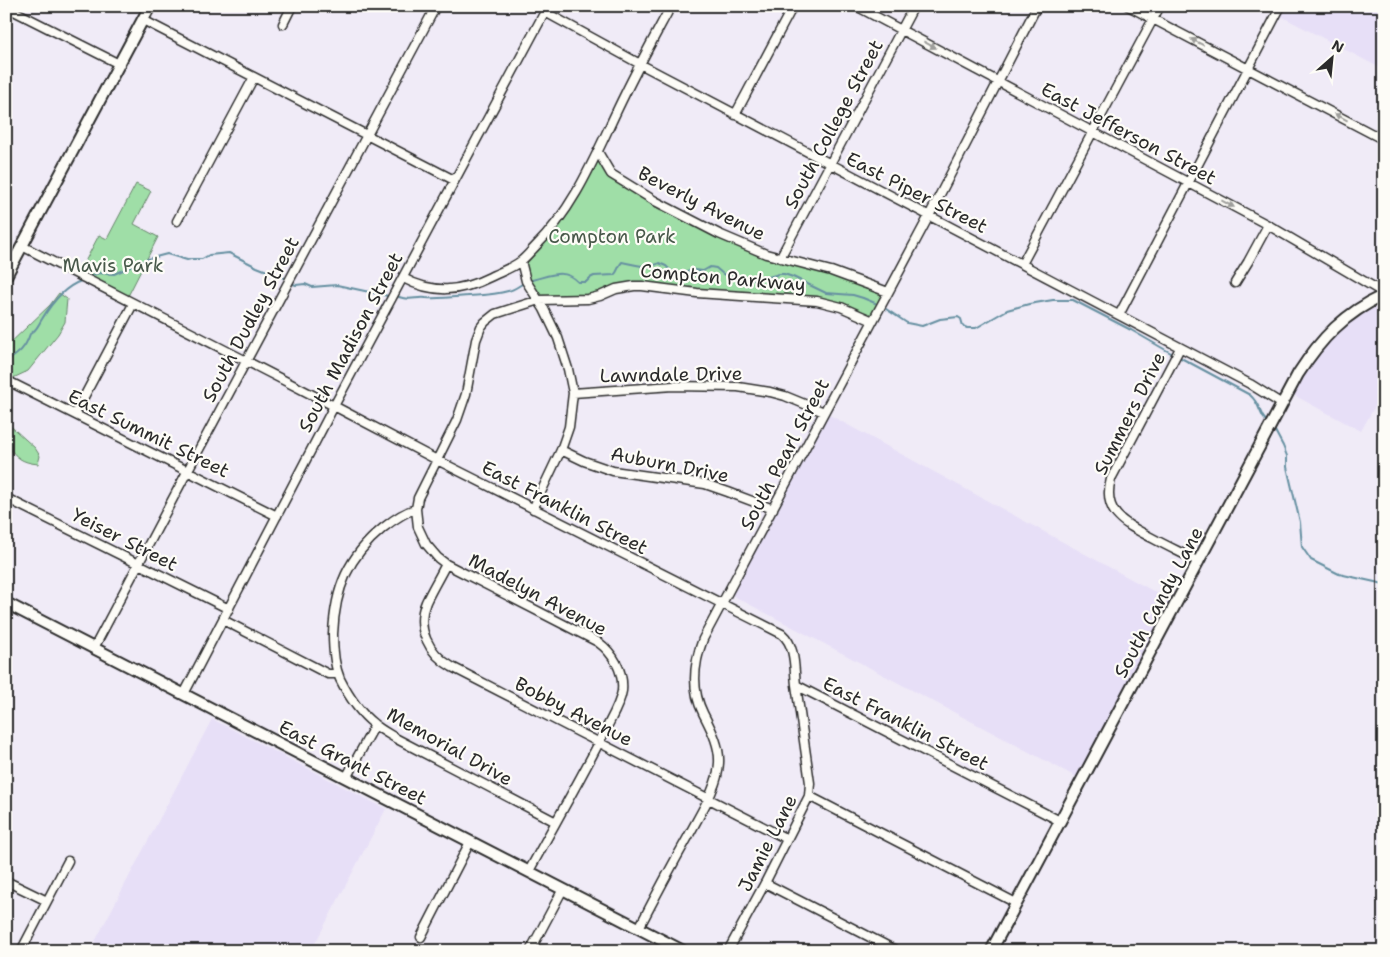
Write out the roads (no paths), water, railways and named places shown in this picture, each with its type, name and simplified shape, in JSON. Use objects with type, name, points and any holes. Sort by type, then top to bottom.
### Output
[{"type":"main road","points":[[6,276],[150,6]]},
{"type":"main road","name":"South Candy Lane","points":[[991,951],[1298,374],[1321,341],[1350,314],[1384,294]]},
{"type":"main road","name":"East Grant Street","points":[[6,603],[684,951]]},
{"type":"street","points":[[283,24],[292,6]]},
{"type":"street","name":"South Dudley Street","points":[[94,648],[436,6]]},
{"type":"street","points":[[403,278],[426,287],[441,290],[457,289],[478,283],[521,261],[553,228],[577,192],[624,95],[671,6]]},
{"type":"street","points":[[735,115],[793,6]]},
{"type":"street","name":"East Jefferson Street","points":[[856,6],[1268,225],[1384,294]]},
{"type":"street","name":"South College Street","points":[[780,258],[914,6]]},
{"type":"street","name":"South Pearl Street","points":[[639,928],[708,798],[719,770],[719,754],[713,733],[700,706],[696,690],[695,675],[700,648],[929,216],[1037,6]]},
{"type":"street","points":[[1128,6],[1384,140]]},
{"type":"street","points":[[1022,264],[1160,6]]},
{"type":"street","points":[[1119,315],[1281,6]]},
{"type":"street","points":[[6,7],[119,64]]},
{"type":"street","name":"East Piper Street","points":[[544,8],[640,64],[735,115],[1250,384],[1282,404]]},
{"type":"street","name":"South Madison Street","points":[[184,694],[544,8]]},
{"type":"street","points":[[143,20],[454,180]]},
{"type":"street","points":[[177,222],[254,77]]},
{"type":"street","name":"Beverly Avenue","points":[[598,152],[612,174],[655,201],[739,243],[780,258],[831,271],[888,292]]},
{"type":"street","points":[[1235,283],[1268,225]]},
{"type":"street","name":"East Franklin Street","points":[[22,246],[785,637],[790,643],[792,650],[796,685],[1060,821]]},
{"type":"street","points":[[521,261],[526,281],[539,300],[558,338],[573,393],[569,427],[561,450],[533,509]]},
{"type":"street","name":"Compton Parkway","points":[[539,300],[588,299],[616,289],[642,286],[696,294],[817,301],[853,311],[873,321]]},
{"type":"street","points":[[416,509],[418,498],[462,407],[476,340],[481,328],[495,314],[539,300]]},
{"type":"street","points":[[75,414],[133,304]]},
{"type":"street","name":"Summers Drive","points":[[1180,348],[1111,479],[1109,494],[1113,509],[1126,524],[1199,562]]},
{"type":"street","name":"East Summit Street","points":[[6,380],[277,516]]},
{"type":"street","name":"Lawndale Drive","points":[[573,393],[673,386],[738,387],[785,396],[824,412]]},
{"type":"street","name":"Auburn Drive","points":[[561,450],[584,461],[613,471],[705,484],[773,509]]},
{"type":"street","name":"Yeiser Street","points":[[6,498],[229,609]]},
{"type":"street","name":"Madelyn Avenue","points":[[416,509],[418,527],[426,544],[438,558],[446,564],[598,642],[615,660],[621,675],[622,691],[620,700],[529,871]]},
{"type":"street","name":"Memorial Drive","points":[[416,509],[404,514],[376,534],[358,553],[346,574],[334,613],[334,651],[338,674],[353,701],[375,725],[397,739],[556,822]]},
{"type":"street","name":"Bobby Avenue","points":[[446,564],[426,602],[424,610],[424,636],[438,658],[452,667],[787,839]]},
{"type":"street","points":[[223,620],[328,674],[338,674]]},
{"type":"street","name":"Jamie Lane","points":[[728,951],[809,796],[810,783],[796,685]]},
{"type":"street","points":[[346,778],[375,725]]},
{"type":"street","points":[[809,796],[1016,903]]},
{"type":"street","points":[[421,937],[470,842]]},
{"type":"street","points":[[21,951],[68,861]]},
{"type":"street","points":[[6,881],[47,902]]},
{"type":"street","points":[[765,883],[897,951]]},
{"type":"street","points":[[530,951],[563,889]]},
{"type":"waterway","points":[[91,276],[98,273],[114,274],[148,259],[167,254],[187,260],[229,253],[287,279]]},
{"type":"waterway","points":[[532,280],[562,274],[573,277],[578,282],[586,282],[594,276],[614,275],[622,262],[646,266],[659,263],[666,266],[675,275],[694,270],[703,271],[710,267],[716,268],[723,274],[752,279],[784,274],[826,293],[853,295],[875,303]]},
{"type":"waterway","points":[[6,362],[24,347],[30,334],[36,329],[59,297],[69,287],[81,281]]},
{"type":"waterway","points":[[293,284],[305,284],[312,287],[337,285],[388,296]]},
{"type":"waterway","points":[[399,297],[409,299],[488,295],[510,291],[522,284]]},
{"type":"waterway","points":[[886,309],[907,323],[922,326],[940,319],[958,317],[961,319],[963,326],[976,328],[1007,310],[1053,300],[1073,300],[1171,353]]},
{"type":"waterway","points":[[1181,358],[1250,395],[1266,421]]},
{"type":"waterway","points":[[1274,429],[1287,456],[1287,467],[1300,522],[1302,547],[1311,560],[1339,574],[1384,584]]},
{"type":"park label","name":"Compton Park","points":[[612,236]]},
{"type":"park label","name":"Mavis Park","points":[[113,265]]}]
